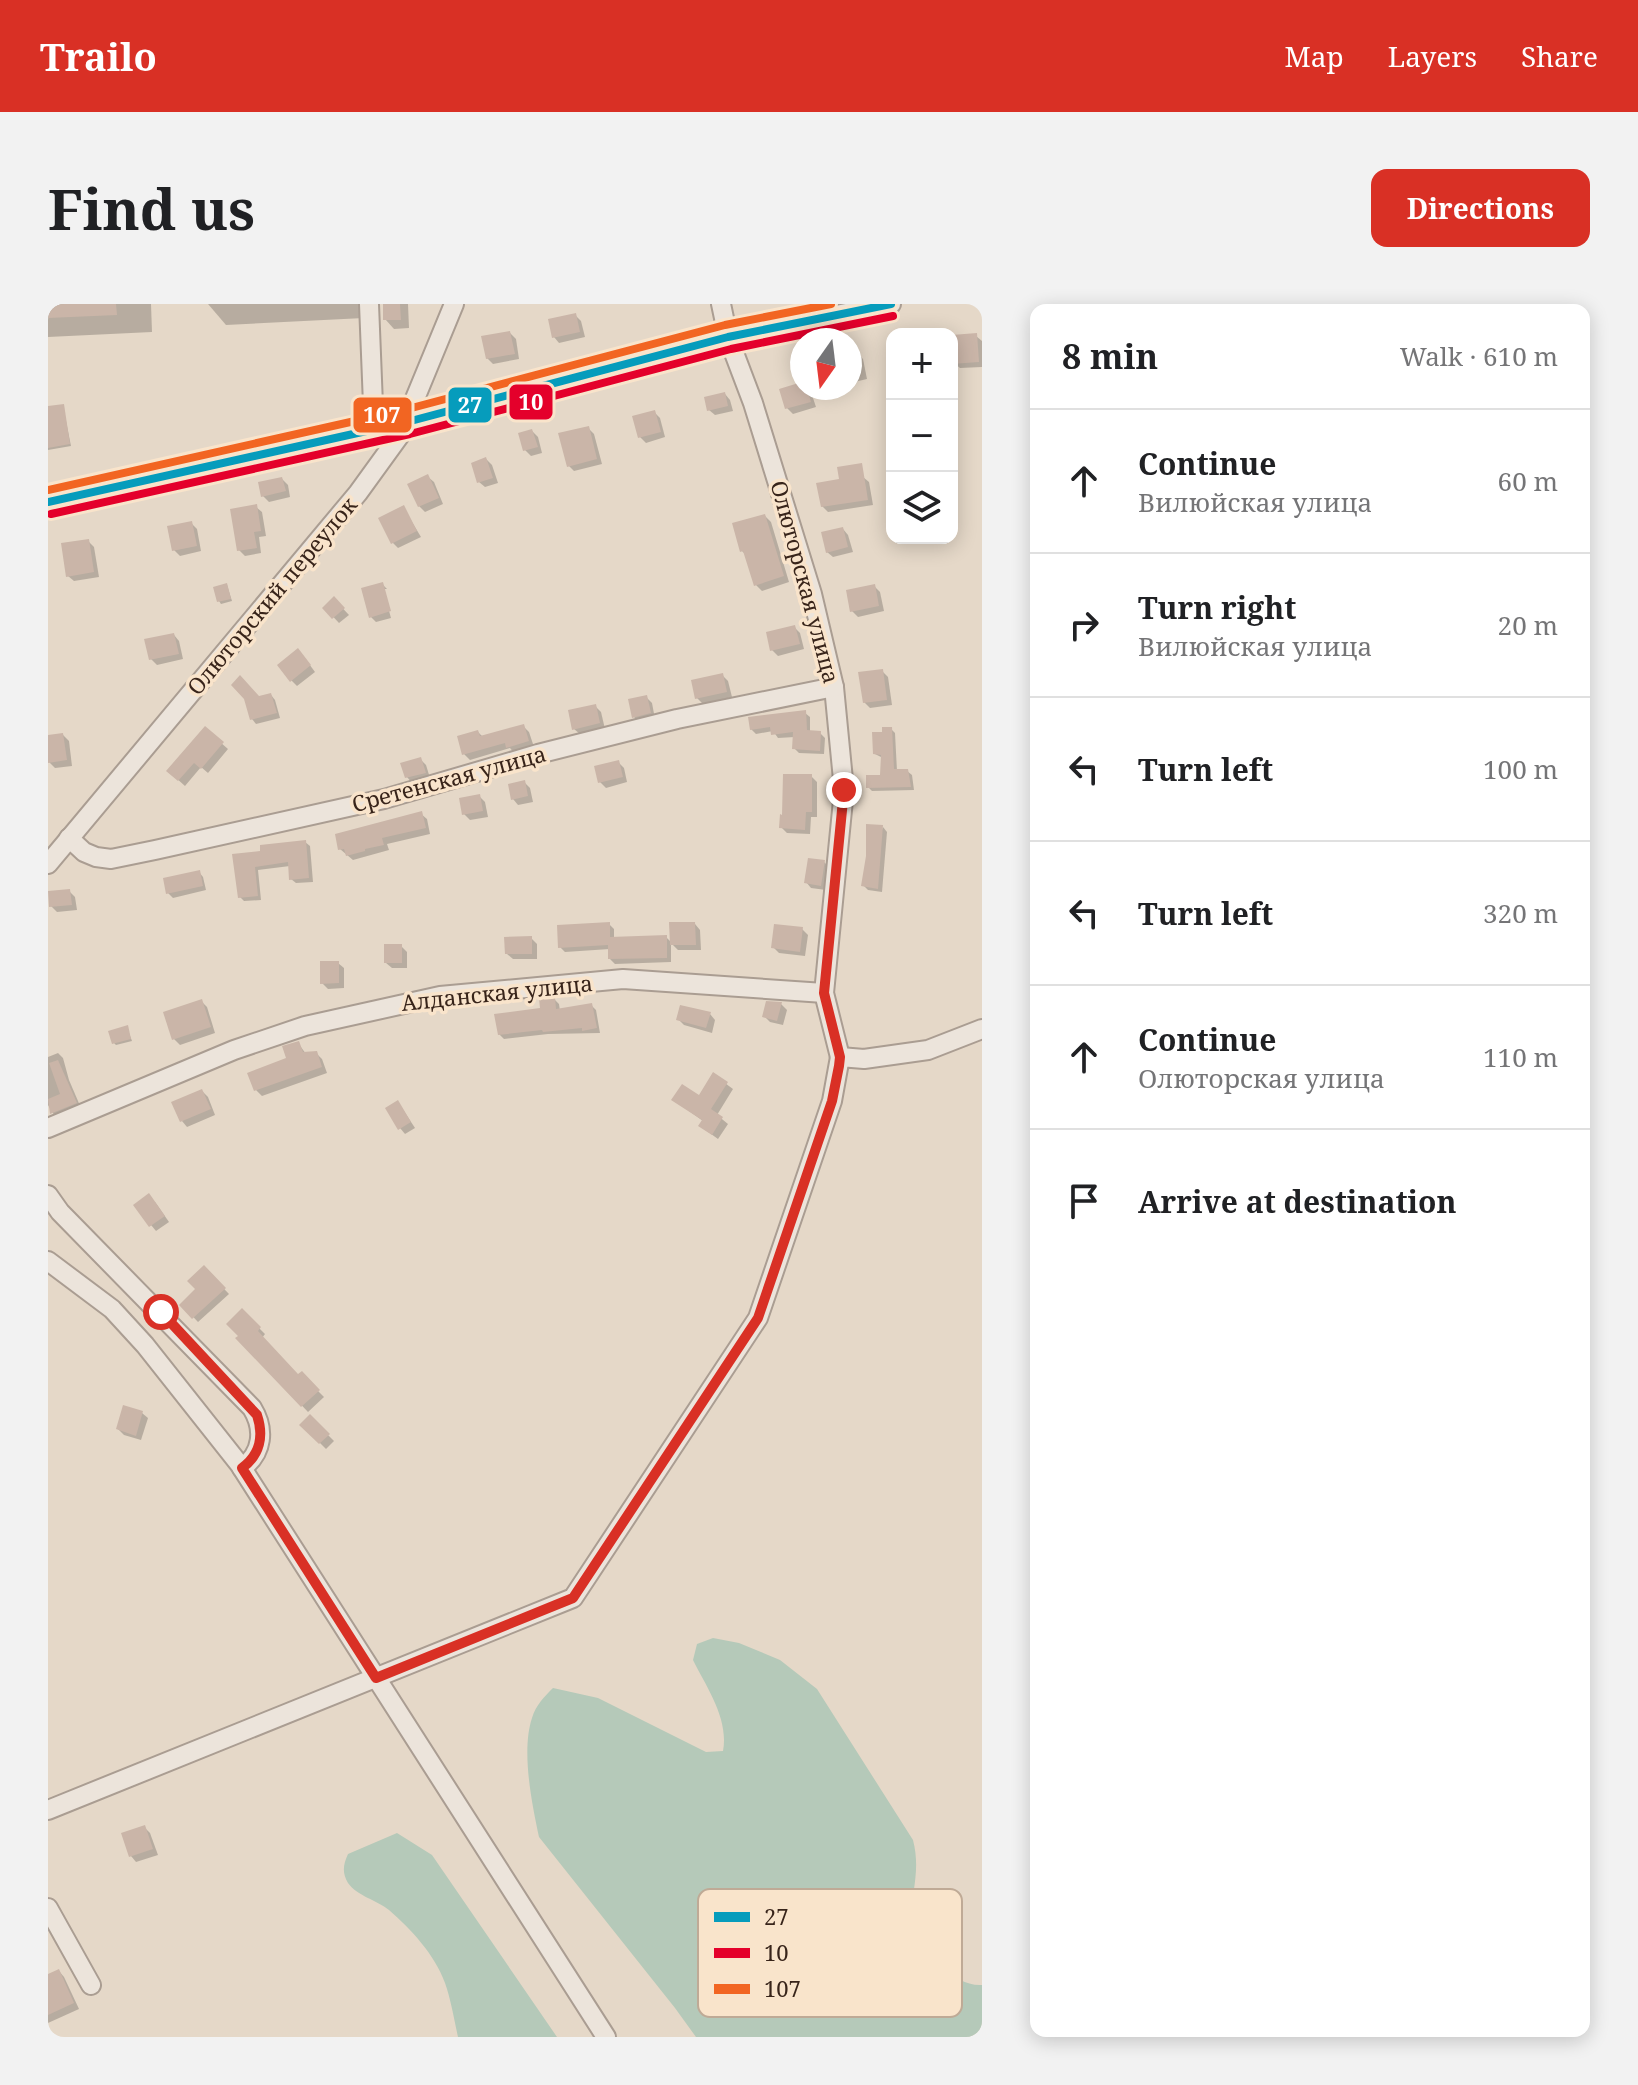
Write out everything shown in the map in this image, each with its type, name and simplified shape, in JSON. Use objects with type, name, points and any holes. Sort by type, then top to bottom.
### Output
[{"type":"street","points":[[369,304],[374,430]]},
{"type":"street","name":"Олюторский переулок","points":[[48,864],[358,493],[407,422],[409,409],[454,304]]},
{"type":"street","name":"Олюторская улица","points":[[721,304],[728,337],[753,403],[812,594],[834,687],[844,805],[824,993],[840,1057]]},
{"type":"street","points":[[48,502],[407,422],[728,337],[891,304]]},
{"type":"street","name":"Сретенская улица","points":[[69,838],[84,852],[111,859],[384,799],[538,754],[677,719],[834,687]]},
{"type":"street","name":"Алданская улица","points":[[48,1128],[262,1041],[367,1011],[440,996],[623,979],[824,993]]},
{"type":"street","points":[[48,1810],[573,1598],[758,1318],[832,1101],[840,1057],[864,1059],[928,1050],[982,1029]]},
{"type":"street","points":[[48,1195],[54,1220],[252,1408],[261,1438],[253,1458],[242,1468]]},
{"type":"street","points":[[48,1261],[112,1309],[145,1345],[242,1468],[606,2037]]},
{"type":"street","points":[[48,1908],[91,1985]]},
{"type":"shaded area","points":[[713,1638],[739,1643],[780,1660],[817,1689],[913,1840],[916,1859],[914,1889],[698,1889],[698,2017],[962,2017],[962,1980],[982,1985],[982,2037],[696,2037],[539,1837],[527,1746],[536,1709],[553,1688],[598,1698],[706,1752],[723,1751],[720,1716],[693,1660],[697,1644]]},
{"type":"shaded area","points":[[397,1833],[432,1855],[557,2037],[458,2037],[445,1983],[429,1953],[397,1917],[357,1891],[345,1876],[344,1865],[348,1854]]},
{"type":"building","points":[[48,304],[116,304],[117,315],[48,318]]},
{"type":"building","points":[[383,304],[400,304],[401,320],[383,320]]},
{"type":"building","points":[[576,313],[580,332],[552,338],[548,319]]},
{"type":"building","points":[[510,331],[515,354],[486,359],[481,336]]},
{"type":"building","points":[[977,333],[979,362],[958,364],[958,335]]},
{"type":"building","points":[[790,386],[790,400],[811,402],[785,409],[779,389]]},
{"type":"building","points":[[725,392],[728,406],[707,411],[704,397]]},
{"type":"building","points":[[64,404],[70,444],[48,448],[48,406]]},
{"type":"building","points":[[655,410],[661,432],[638,438],[632,416]]},
{"type":"building","points":[[589,426],[597,459],[567,467],[558,433]]},
{"type":"building","points":[[532,429],[538,447],[523,451],[518,433]]},
{"type":"building","points":[[486,457],[493,478],[477,483],[471,463]]},
{"type":"building","points":[[862,463],[868,500],[821,507],[816,483],[839,479],[837,467]]},
{"type":"building","points":[[428,474],[439,498],[418,507],[407,484]]},
{"type":"building","points":[[282,477],[286,491],[261,497],[258,482]]},
{"type":"building","points":[[257,504],[261,531],[254,532],[257,548],[237,551],[230,509]]},
{"type":"building","points":[[404,505],[417,531],[391,544],[378,518]]},
{"type":"building","points":[[765,514],[784,576],[754,586],[732,523]]},
{"type":"building","points":[[192,521],[197,546],[172,551],[167,526]]},
{"type":"building","points":[[843,527],[848,547],[826,553],[821,532]]},
{"type":"building","points":[[89,539],[94,572],[66,577],[61,543]]},
{"type":"building","points":[[383,582],[391,611],[369,618],[361,588]]},
{"type":"building","points":[[227,583],[231,599],[217,602],[213,587]]},
{"type":"building","points":[[875,584],[879,606],[850,612],[846,590]]},
{"type":"building","points":[[334,596],[345,608],[332,619],[322,608]]},
{"type":"building","points":[[795,625],[800,644],[770,651],[766,632]]},
{"type":"building","points":[[174,633],[179,654],[149,660],[144,639]]},
{"type":"building","points":[[298,648],[311,665],[290,682],[277,665]]},
{"type":"building","points":[[883,669],[887,700],[863,703],[858,672]]},
{"type":"building","points":[[723,673],[727,692],[695,699],[691,680]]},
{"type":"building","points":[[240,675],[259,696],[271,693],[277,713],[250,720],[244,699],[231,685]]},
{"type":"building","points":[[647,695],[651,713],[632,718],[628,699]]},
{"type":"building","points":[[596,704],[600,723],[572,730],[568,710]]},
{"type":"building","points":[[806,710],[807,730],[821,731],[820,751],[792,749],[793,732],[771,735],[770,727],[750,730],[748,717]]},
{"type":"building","points":[[524,724],[529,741],[506,748],[505,743],[462,755],[457,736],[478,730],[480,736]]},
{"type":"building","points":[[205,726],[224,742],[201,769],[194,763],[178,781],[166,771]]},
{"type":"building","points":[[882,727],[892,727],[894,769],[908,769],[911,787],[866,788],[866,775],[880,775],[881,755],[873,754],[872,732],[882,732]]},
{"type":"building","points":[[63,733],[67,760],[48,763],[48,735]]},
{"type":"building","points":[[421,757],[426,773],[405,778],[400,763]]},
{"type":"building","points":[[619,760],[623,777],[598,783],[594,766]]},
{"type":"building","points":[[783,774],[812,774],[812,812],[806,812],[805,830],[779,828]]},
{"type":"building","points":[[525,780],[528,796],[511,800],[508,784]]},
{"type":"building","points":[[480,794],[483,811],[462,815],[459,798]]},
{"type":"building","points":[[422,811],[426,828],[382,838],[384,845],[346,856],[344,849],[338,850],[335,834]]},
{"type":"building","points":[[866,824],[883,825],[878,889],[861,886],[866,856]]},
{"type":"building","points":[[306,840],[309,878],[289,880],[288,862],[255,867],[258,896],[238,898],[232,854],[260,851],[260,845]]},
{"type":"building","points":[[808,858],[825,860],[821,886],[804,883]]},
{"type":"building","points":[[200,870],[203,886],[166,894],[163,878]]},
{"type":"building","points":[[70,889],[72,905],[49,907],[48,891]]},
{"type":"building","points":[[610,922],[610,937],[667,935],[667,958],[608,959],[608,945],[558,948],[557,925]]},
{"type":"building","points":[[669,922],[695,922],[696,945],[670,945]]},
{"type":"building","points":[[774,924],[803,927],[800,952],[771,948]]},
{"type":"building","points":[[532,936],[532,954],[505,954],[504,937]]},
{"type":"building","points":[[384,944],[402,944],[402,963],[384,963]]},
{"type":"building","points":[[320,961],[339,961],[339,983],[320,984]]},
{"type":"building","points":[[555,997],[556,1009],[592,1003],[597,1028],[498,1035],[494,1014],[540,1008],[539,999]]},
{"type":"building","points":[[202,999],[211,1027],[172,1040],[163,1012]]},
{"type":"building","points":[[766,1001],[782,1002],[777,1021],[762,1017]]},
{"type":"building","points":[[680,1005],[711,1012],[706,1028],[676,1020]]},
{"type":"building","points":[[128,1025],[131,1039],[112,1044],[108,1031]]},
{"type":"building","points":[[299,1041],[303,1052],[317,1051],[322,1067],[254,1091],[247,1073],[286,1058],[282,1046]]},
{"type":"building","points":[[58,1060],[77,1103],[50,1114],[48,1099],[60,1094],[49,1063]]},
{"type":"building","points":[[713,1072],[728,1082],[711,1109],[723,1117],[712,1135],[698,1126],[702,1120],[671,1100],[682,1084],[699,1095]]},
{"type":"building","points":[[202,1089],[211,1109],[180,1122],[171,1102]]},
{"type":"building","points":[[398,1100],[411,1122],[398,1130],[385,1108]]},
{"type":"building","points":[[149,1193],[165,1216],[149,1227],[133,1205]]},
{"type":"building","points":[[204,1265],[226,1288],[192,1319],[179,1305],[195,1289],[187,1281]]},
{"type":"building","points":[[242,1308],[261,1327],[258,1331],[298,1374],[302,1371],[320,1390],[301,1407],[235,1338],[238,1336],[226,1324]]},
{"type":"building","points":[[123,1405],[143,1411],[136,1436],[116,1429]]},
{"type":"building","points":[[310,1414],[330,1434],[319,1444],[299,1425]]},
{"type":"building","points":[[145,1825],[153,1849],[129,1857],[121,1833]]},
{"type":"building","points":[[59,1969],[74,2003],[48,2015],[48,1974]]},
{"type":"transit line","name":"107","points":[[48,490],[404,410],[725,325],[831,304]]},
{"type":"transit line","name":"27","points":[[48,502],[407,422],[728,337],[891,304]]},
{"type":"transit line","name":"10","points":[[51,514],[410,434],[731,349],[893,316]]},
{"type":"route","points":[[161,1312],[257,1415],[261,1438],[253,1458],[242,1468],[376,1678],[573,1598],[758,1318],[832,1101],[840,1057],[824,993],[844,790]]}]
